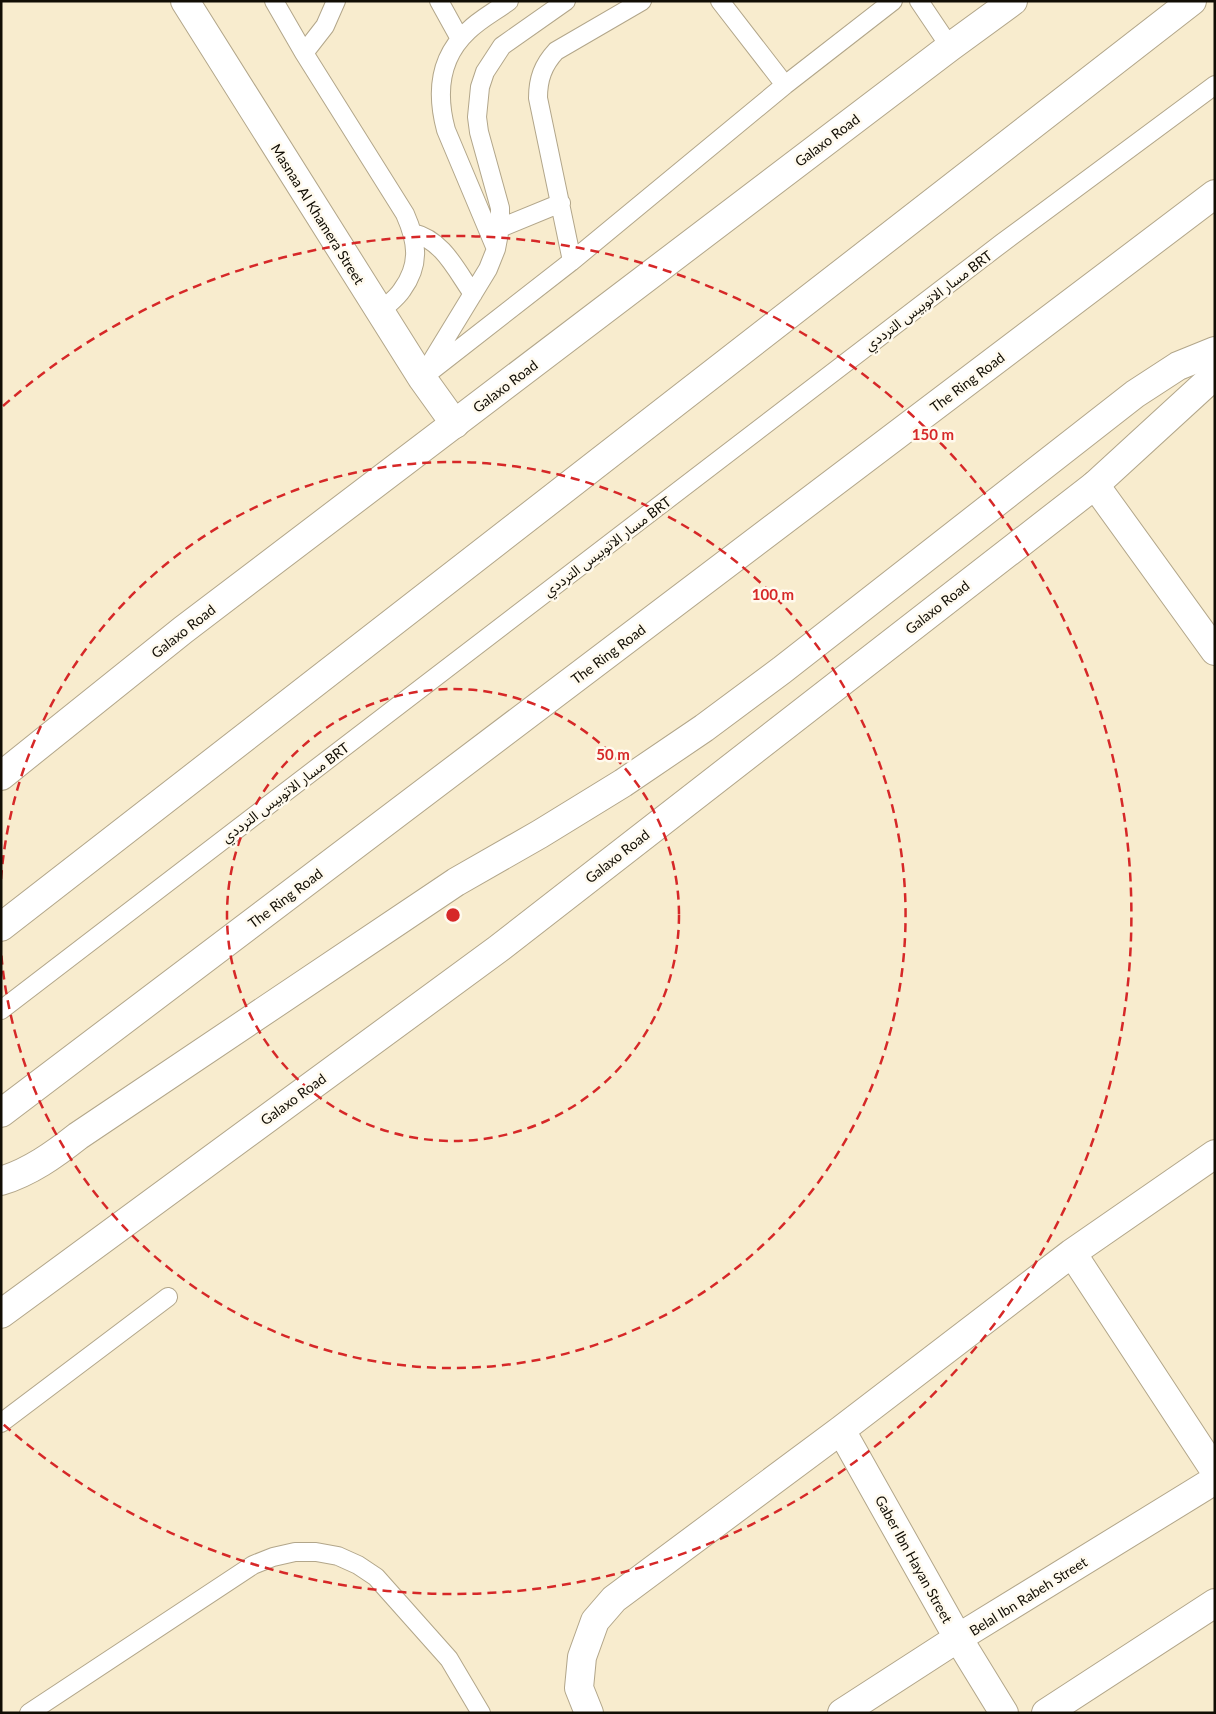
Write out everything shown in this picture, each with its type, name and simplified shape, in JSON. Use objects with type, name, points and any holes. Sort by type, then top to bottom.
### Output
[{"type":"main road","name":"Masnaa Al Khamera Street","points":[[184,1],[422,378],[455,424]]},
{"type":"main road","name":"Galaxo Road","points":[[1,776],[183,630],[1013,1]]},
{"type":"main road","points":[[1,927],[1192,1]]},
{"type":"main road","name":"The Ring Road","points":[[1,1113],[1215,194]]},
{"type":"main road","points":[[1,1182],[47,1160],[94,1125],[456,882],[615,788],[696,734],[782,670],[1142,389],[1178,366],[1215,351]]},
{"type":"main road","name":"Galaxo Road","points":[[1,1314],[498,949],[1095,485],[1215,374]]},
{"type":"main road","points":[[1095,485],[1215,651]]},
{"type":"main road","points":[[589,1713],[579,1688],[582,1656],[595,1621],[614,1599],[841,1430],[1072,1253],[1215,1154]]},
{"type":"main road","points":[[1072,1253],[1215,1471]]},
{"type":"main road","name":"Gaber Ibn Hayan Street","points":[[841,1430],[958,1638],[1004,1713]]},
{"type":"main road","name":"Belal Ibn Rabeh Street","points":[[842,1713],[958,1638],[1215,1480]]},
{"type":"main road","points":[[1046,1713],[1215,1603]]},
{"type":"lane","points":[[274,1],[404,214],[413,233],[416,253],[412,272],[402,290],[380,312]]},
{"type":"lane","points":[[439,1],[460,39]]},
{"type":"lane","points":[[496,249],[446,130],[440,97],[441,79],[446,63],[460,39],[470,29],[509,1]]},
{"type":"lane","points":[[422,378],[488,269],[496,249],[500,228],[500,208],[479,132],[477,117],[480,87],[486,72],[502,46],[566,1]]},
{"type":"lane","points":[[572,261],[538,98],[541,73],[546,61],[556,50],[642,1]]},
{"type":"lane","points":[[720,1],[785,85]]},
{"type":"lane","points":[[422,378],[572,261],[785,85],[894,1]]},
{"type":"lane","points":[[922,2],[950,47]]},
{"type":"lane","points":[[304,53],[325,26],[334,3]]},
{"type":"lane","name":"مسار الاتوبيس الترددي BRT","points":[[1,1010],[986,255],[1215,85]]},
{"type":"lane","points":[[500,228],[560,203]]},
{"type":"lane","points":[[413,233],[424,235],[444,252],[472,294]]},
{"type":"lane","points":[[1,1423],[168,1297]]},
{"type":"lane","points":[[29,1713],[253,1566],[273,1557],[294,1552],[316,1552],[338,1556],[358,1565],[376,1577],[449,1659],[481,1713]]}]
